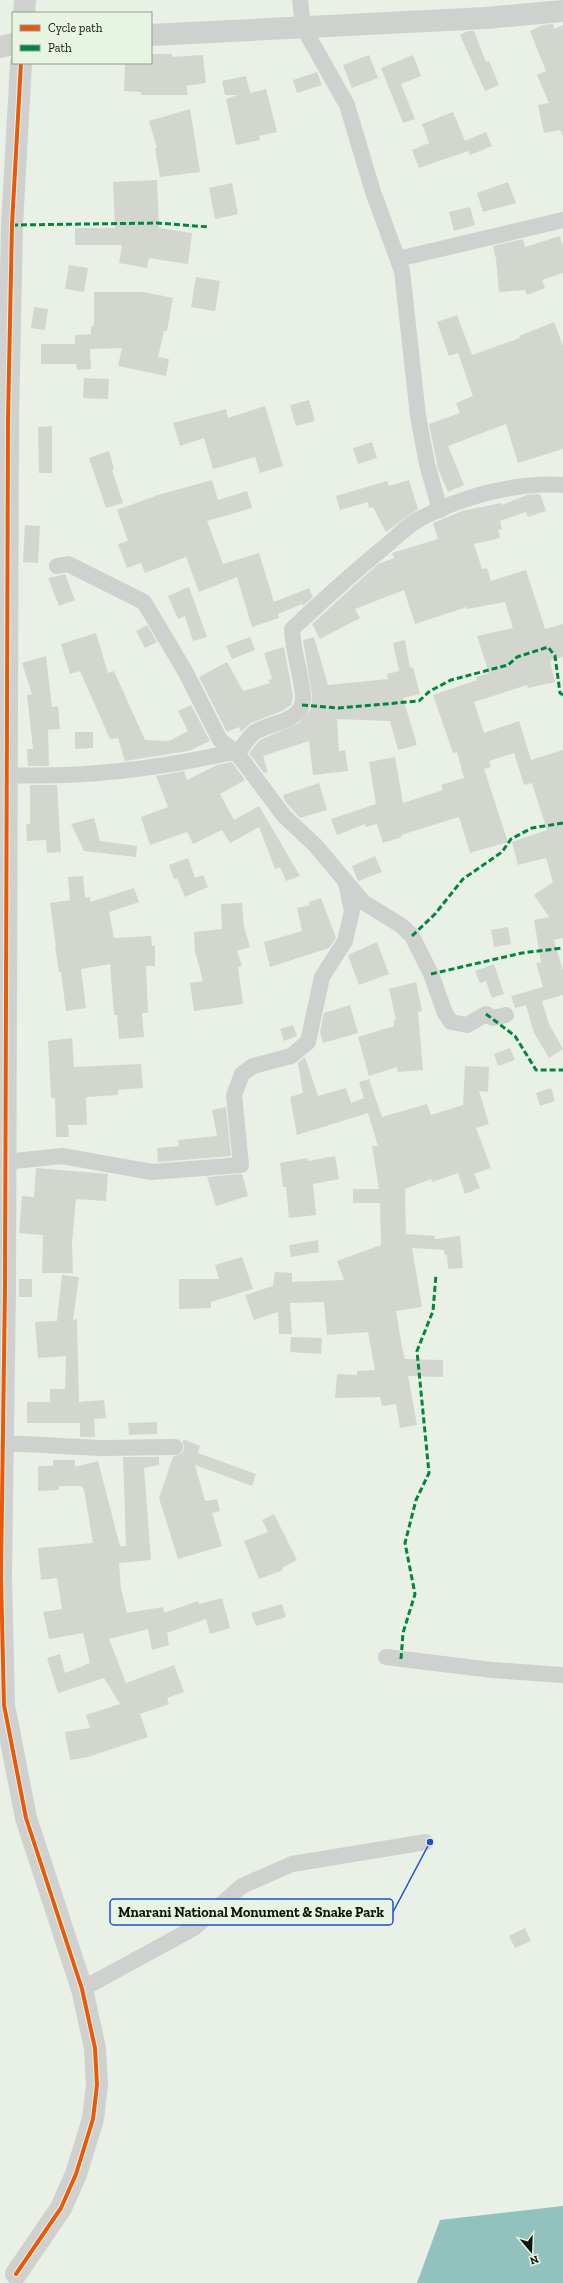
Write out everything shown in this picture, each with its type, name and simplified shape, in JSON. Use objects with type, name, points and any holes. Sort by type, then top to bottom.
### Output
[{"type":"street","points":[[24,12],[25,0]]},
{"type":"street","points":[[300,0],[303,27],[347,105],[373,192],[402,271],[418,416],[427,464],[440,510]]},
{"type":"street","points":[[152,35],[486,18],[563,11]]},
{"type":"street","points":[[0,46],[12,44]]},
{"type":"street","points":[[16,2274],[61,2208],[76,2174],[93,2119],[97,2084],[95,2048],[82,1989],[26,1818],[4,1705],[1,1576],[3,1443],[2,1288],[5,1162],[3,798],[7,775],[4,419],[12,225],[21,64]]},
{"type":"street","points":[[398,259],[563,220]]},
{"type":"street","points":[[7,775],[45,776],[159,766],[228,753],[237,753],[254,733],[295,715],[302,705],[303,696],[293,649],[292,629],[338,586],[415,522],[440,510],[477,496],[514,488],[547,484],[563,485]]},
{"type":"street","points":[[57,566],[68,564],[144,602],[185,672],[220,740],[237,753],[284,816],[315,845],[363,902],[402,926],[412,936],[431,974],[445,1013],[451,1022],[468,1025],[486,1014],[493,1018],[506,1015]]},
{"type":"street","points":[[5,1162],[62,1156],[152,1172],[241,1165],[234,1095],[242,1074],[253,1066],[291,1056],[308,1042],[322,977],[345,941],[352,911],[346,882]]},
{"type":"street","points":[[3,1443],[101,1448],[175,1447]]},
{"type":"street","points":[[386,1657],[492,1670],[563,1675]]},
{"type":"street","points":[[82,1989],[194,1928],[242,1886],[292,1864],[426,1842]]},
{"type":"water","points":[[563,2206],[563,2283],[417,2283],[440,2220]]},
{"type":"building","points":[[553,24],[554,29],[563,25],[563,136],[560,130],[544,133],[538,105],[549,103],[537,75],[546,71],[530,31],[543,25]]},
{"type":"building","points":[[468,31],[474,31],[486,62],[489,61],[499,85],[485,91],[460,35]]},
{"type":"building","points":[[152,54],[172,54],[172,57],[203,55],[206,83],[186,86],[188,95],[141,95],[141,92],[124,91],[125,64],[152,64]]},
{"type":"building","points":[[369,55],[378,78],[352,88],[343,65]]},
{"type":"building","points":[[413,55],[421,76],[401,84],[415,119],[403,123],[381,68]]},
{"type":"building","points":[[317,72],[322,85],[297,93],[293,80]]},
{"type":"building","points":[[246,76],[250,93],[266,89],[277,132],[259,136],[260,140],[236,145],[226,99],[238,95],[225,95],[222,81]]},
{"type":"building","points":[[190,109],[200,172],[160,177],[155,148],[157,148],[149,121]]},
{"type":"building","points":[[453,112],[465,141],[486,132],[492,146],[470,155],[468,151],[419,168],[412,150],[429,143],[422,124]]},
{"type":"building","points":[[157,180],[159,228],[192,233],[188,264],[149,258],[147,268],[119,263],[122,245],[75,245],[75,228],[115,228],[113,182]]},
{"type":"building","points":[[508,182],[516,203],[483,212],[477,193]]},
{"type":"building","points":[[232,183],[238,214],[215,219],[209,188]]},
{"type":"building","points":[[470,207],[475,225],[454,231],[449,212]]},
{"type":"building","points":[[560,236],[563,248],[563,273],[542,280],[545,288],[527,295],[525,290],[499,292],[496,259],[493,246],[523,239],[525,247]]},
{"type":"building","points":[[69,265],[88,268],[84,292],[65,289]]},
{"type":"building","points":[[196,277],[220,281],[215,311],[191,307]]},
{"type":"building","points":[[94,292],[144,292],[173,298],[167,331],[164,331],[158,357],[169,359],[166,376],[118,366],[122,348],[90,349],[91,369],[77,370],[76,364],[41,364],[41,344],[75,344],[75,335],[91,334],[91,326],[94,326]]},
{"type":"building","points":[[34,307],[48,309],[45,330],[31,328]]},
{"type":"building","points":[[457,315],[472,355],[520,338],[519,336],[554,322],[563,346],[563,449],[518,463],[506,424],[448,446],[464,485],[448,492],[438,469],[429,424],[460,413],[456,403],[473,396],[458,353],[449,356],[437,322]]},
{"type":"building","points":[[84,378],[109,379],[108,399],[83,398]]},
{"type":"building","points":[[309,400],[315,421],[296,426],[290,405]]},
{"type":"building","points":[[265,406],[283,466],[260,473],[255,457],[213,469],[204,438],[180,446],[173,423],[226,409],[228,418]]},
{"type":"building","points":[[52,426],[52,473],[39,473],[38,427]]},
{"type":"building","points":[[372,442],[377,458],[358,464],[353,448]]},
{"type":"building","points":[[109,451],[114,469],[112,470],[123,503],[106,508],[89,458]]},
{"type":"building","points":[[212,480],[218,500],[247,491],[252,508],[207,521],[223,564],[259,553],[274,602],[309,588],[313,597],[303,606],[302,604],[278,614],[279,618],[252,627],[237,577],[199,592],[186,557],[145,573],[141,563],[127,568],[118,544],[128,541],[117,510],[158,495]]},
{"type":"building","points":[[409,480],[418,509],[386,532],[373,507],[369,508],[368,502],[340,510],[336,496],[387,481],[389,486]]},
{"type":"building","points":[[540,494],[546,511],[528,517],[526,512],[500,521],[502,529],[498,530],[500,538],[474,544],[482,569],[487,568],[491,581],[526,570],[545,629],[563,624],[563,657],[550,661],[555,682],[528,688],[527,685],[474,702],[484,733],[519,721],[531,760],[563,750],[563,938],[554,940],[563,971],[563,995],[542,1001],[549,1024],[563,1049],[549,1058],[534,1033],[526,1005],[515,1008],[511,996],[543,987],[536,963],[541,962],[534,920],[549,917],[534,895],[553,882],[546,858],[518,865],[512,842],[547,830],[532,783],[524,785],[514,753],[489,761],[491,767],[484,769],[508,842],[470,853],[459,817],[401,835],[402,837],[383,843],[377,824],[366,827],[365,824],[337,835],[331,819],[376,804],[369,762],[395,757],[403,803],[443,790],[441,785],[464,778],[457,752],[453,753],[433,695],[477,680],[476,677],[489,673],[477,636],[513,628],[505,602],[467,609],[467,607],[415,624],[404,590],[355,609],[360,618],[320,639],[312,624],[378,564],[394,558],[392,553],[438,539],[433,523],[462,511],[501,503],[502,505],[527,495]]},
{"type":"building","points":[[25,525],[40,526],[38,563],[23,562]]},
{"type":"building","points":[[65,574],[75,600],[59,606],[48,578]]},
{"type":"building","points":[[189,587],[207,637],[193,641],[185,616],[178,619],[168,596]]},
{"type":"building","points":[[147,625],[157,642],[145,648],[136,631]]},
{"type":"building","points":[[96,633],[108,673],[114,671],[145,740],[169,741],[188,731],[178,711],[191,705],[210,741],[188,751],[125,761],[118,738],[110,739],[80,671],[70,674],[61,644]]},
{"type":"building","points":[[250,637],[255,650],[232,659],[226,646]]},
{"type":"building","points":[[314,637],[328,685],[388,679],[387,674],[399,671],[393,643],[405,640],[410,668],[413,667],[420,694],[403,698],[417,745],[398,750],[390,721],[337,719],[339,751],[345,750],[348,771],[313,775],[309,741],[263,756],[268,772],[264,773],[249,753],[260,740],[299,723],[311,709],[312,695],[303,640]]},
{"type":"building","points":[[284,647],[293,696],[291,705],[282,711],[251,723],[241,732],[239,727],[227,732],[199,677],[227,662],[243,691],[270,683],[268,680],[272,679],[264,653]]},
{"type":"building","points":[[46,656],[52,707],[58,706],[60,729],[48,730],[49,766],[28,766],[27,749],[33,749],[27,695],[32,694],[22,663]]},
{"type":"building","points":[[75,732],[93,732],[93,748],[75,749]]},
{"type":"building","points":[[232,762],[245,780],[220,794],[234,820],[259,806],[300,876],[286,881],[280,867],[275,869],[259,827],[230,843],[222,830],[193,844],[187,832],[150,845],[141,817],[168,807],[156,776],[184,771],[187,780],[217,765]]},
{"type":"building","points":[[319,783],[327,810],[300,818],[285,801],[283,795]]},
{"type":"building","points":[[30,785],[57,785],[61,852],[47,853],[46,840],[27,841],[26,824],[30,824]]},
{"type":"building","points":[[94,818],[100,841],[137,846],[136,857],[84,851],[71,824]]},
{"type":"building","points":[[375,856],[382,872],[358,881],[352,866]]},
{"type":"building","points":[[188,858],[195,878],[203,875],[208,887],[185,897],[177,878],[174,879],[169,865]]},
{"type":"building","points":[[83,876],[85,898],[90,897],[90,902],[134,888],[139,902],[109,912],[114,938],[151,936],[152,946],[155,946],[155,966],[146,966],[148,1013],[142,1013],[144,1037],[119,1039],[117,1015],[114,1015],[110,964],[81,969],[86,1008],[66,1011],[61,972],[59,972],[55,947],[50,903],[70,900],[68,877]]},
{"type":"building","points":[[321,898],[336,938],[329,948],[270,967],[264,942],[302,931],[297,908],[310,905],[309,902]]},
{"type":"building","points":[[242,903],[244,927],[250,947],[237,951],[242,966],[238,967],[243,1004],[194,1011],[190,983],[203,981],[195,951],[194,932],[222,929],[221,904]]},
{"type":"building","points":[[508,927],[511,944],[494,947],[491,930]]},
{"type":"building","points":[[377,942],[389,974],[359,985],[348,955]]},
{"type":"building","points":[[494,964],[504,994],[492,998],[486,981],[480,983],[475,971]]},
{"type":"building","points":[[416,982],[422,1011],[418,1012],[423,1070],[398,1072],[397,1067],[369,1076],[358,1037],[394,1026],[394,1020],[396,1020],[389,989]]},
{"type":"building","points":[[350,1005],[358,1033],[323,1043],[320,1032],[324,1013]]},
{"type":"building","points":[[293,1025],[297,1036],[284,1041],[280,1029]]},
{"type":"building","points":[[72,1038],[74,1067],[141,1064],[143,1088],[118,1090],[118,1095],[86,1097],[87,1125],[68,1125],[69,1137],[56,1137],[55,1098],[51,1098],[48,1041]]},
{"type":"building","points":[[510,1048],[515,1060],[498,1066],[494,1054]]},
{"type":"building","points":[[305,1057],[318,1096],[346,1088],[351,1103],[364,1098],[359,1082],[369,1079],[382,1117],[427,1104],[431,1115],[463,1105],[465,1066],[489,1067],[488,1092],[479,1091],[489,1124],[476,1128],[491,1168],[474,1174],[480,1188],[465,1194],[458,1173],[432,1182],[431,1179],[405,1189],[406,1234],[435,1236],[435,1239],[460,1236],[463,1268],[448,1269],[447,1255],[445,1255],[444,1250],[412,1248],[422,1307],[396,1311],[405,1359],[443,1360],[443,1377],[408,1376],[417,1425],[400,1428],[396,1404],[382,1406],[380,1397],[335,1398],[337,1374],[357,1375],[357,1371],[375,1370],[368,1332],[327,1335],[324,1302],[290,1303],[292,1334],[279,1334],[278,1312],[254,1320],[245,1295],[273,1286],[275,1272],[292,1273],[292,1282],[344,1280],[337,1261],[381,1245],[380,1203],[353,1203],[353,1189],[379,1189],[372,1146],[378,1146],[368,1113],[297,1135],[290,1097],[303,1093],[298,1063]]},
{"type":"building","points":[[551,1088],[555,1101],[540,1106],[536,1093]]},
{"type":"building","points":[[226,1107],[231,1156],[158,1162],[157,1148],[179,1146],[178,1140],[217,1136],[212,1110]]},
{"type":"building","points":[[335,1156],[339,1179],[313,1184],[316,1215],[289,1218],[286,1187],[283,1187],[280,1163],[307,1158],[308,1161]]},
{"type":"building","points":[[36,1168],[108,1174],[106,1201],[76,1199],[72,1243],[73,1273],[42,1273],[43,1235],[19,1233],[22,1196],[34,1197]]},
{"type":"building","points":[[242,1174],[248,1196],[216,1206],[207,1177]]},
{"type":"building","points":[[318,1240],[319,1252],[291,1257],[289,1245]]},
{"type":"building","points":[[242,1257],[253,1289],[211,1302],[211,1308],[179,1309],[179,1279],[219,1279],[215,1265]]},
{"type":"building","points":[[62,1275],[79,1277],[73,1320],[77,1319],[79,1402],[104,1400],[106,1418],[94,1419],[95,1437],[80,1437],[80,1423],[27,1423],[27,1402],[50,1402],[50,1389],[65,1389],[66,1356],[38,1358],[35,1322],[57,1321]]},
{"type":"building","points":[[19,1279],[32,1279],[32,1297],[19,1297]]},
{"type":"building","points":[[291,1337],[322,1338],[321,1354],[290,1352]]},
{"type":"building","points":[[157,1422],[157,1434],[129,1435],[128,1423]]},
{"type":"building","points":[[185,1440],[200,1446],[198,1453],[256,1474],[252,1486],[195,1465],[205,1501],[217,1499],[220,1511],[212,1513],[222,1546],[178,1559],[159,1498],[173,1457],[183,1452],[184,1446],[182,1441]]},
{"type":"building","points":[[123,1457],[159,1457],[159,1465],[144,1468],[151,1560],[119,1563],[121,1589],[127,1613],[163,1607],[164,1613],[198,1601],[199,1604],[222,1598],[230,1628],[210,1634],[206,1619],[167,1633],[169,1645],[152,1650],[148,1629],[109,1639],[126,1683],[174,1665],[184,1692],[167,1698],[169,1704],[140,1714],[148,1737],[88,1757],[70,1760],[65,1732],[90,1728],[86,1715],[120,1704],[104,1678],[58,1693],[47,1658],[60,1654],[65,1673],[90,1663],[83,1633],[49,1639],[43,1612],[62,1609],[57,1578],[41,1580],[38,1548],[93,1543],[84,1490],[81,1486],[59,1486],[59,1490],[38,1491],[38,1466],[53,1466],[53,1460],[75,1460],[75,1467],[98,1461],[120,1546],[126,1546]]},
{"type":"building","points":[[274,1514],[297,1560],[282,1568],[283,1570],[259,1579],[244,1541],[268,1532],[262,1520]]},
{"type":"building","points":[[282,1604],[286,1617],[256,1626],[251,1613]]},
{"type":"building","points":[[525,1928],[531,1941],[515,1948],[509,1936]]},
{"type":"marked path","points":[[12,225],[157,223],[209,227]]},
{"type":"marked path","points":[[302,705],[339,708],[419,701],[430,691],[451,680],[508,665],[517,657],[548,647],[555,656],[560,693],[563,695]]},
{"type":"marked path","points":[[412,936],[435,914],[463,879],[502,852],[511,839],[532,828],[563,823]]},
{"type":"marked path","points":[[431,974],[522,953],[563,948]]},
{"type":"marked path","points":[[486,1014],[515,1036],[536,1070],[563,1070]]},
{"type":"marked path","points":[[401,1659],[403,1633],[415,1594],[405,1543],[416,1500],[429,1473],[417,1351],[433,1311],[436,1275]]},
{"type":"cycle path","points":[[16,2274],[61,2208],[76,2174],[93,2119],[97,2085],[95,2048],[82,1989],[26,1818],[4,1705],[1,1576],[5,1288],[8,419],[12,225],[21,64]]},
{"type":"place","name":"Mnarani National Monument & Snake Park","points":[[430,1842]]}]
